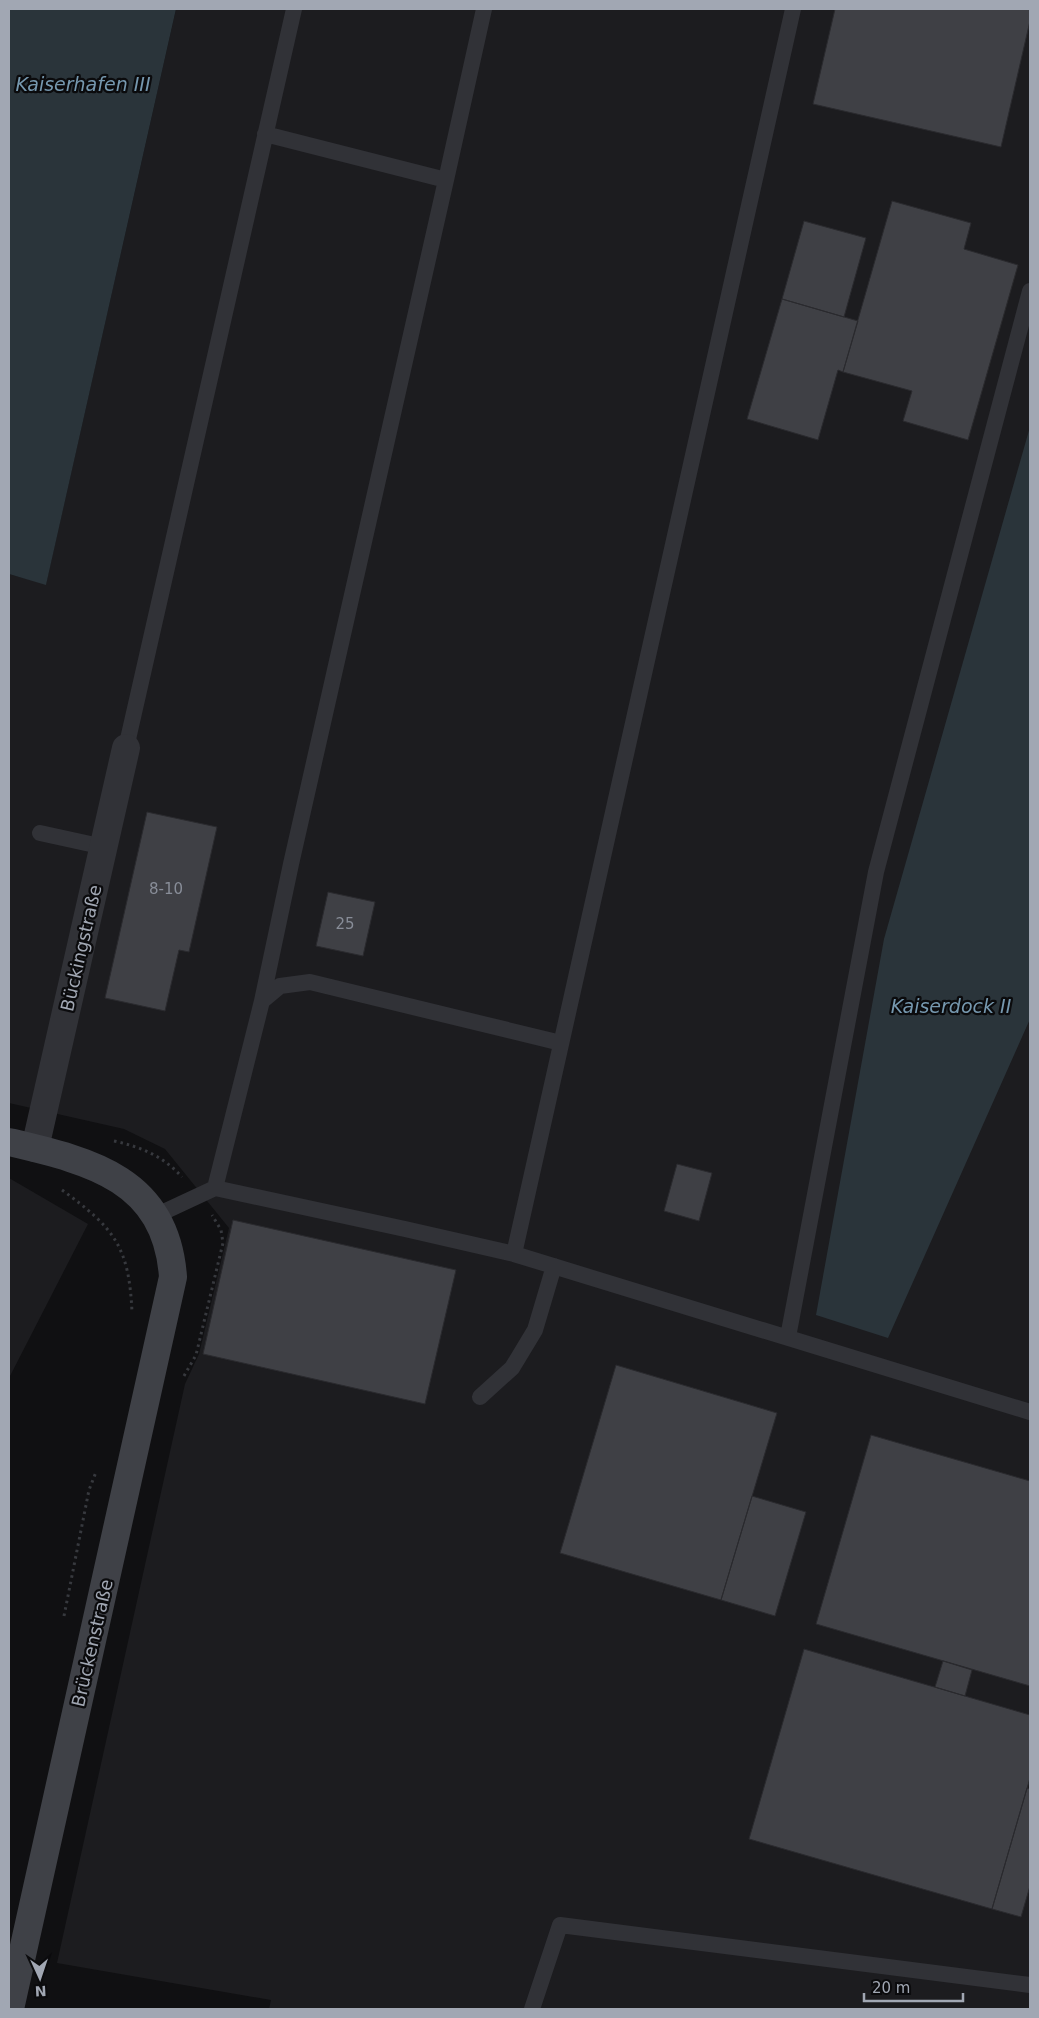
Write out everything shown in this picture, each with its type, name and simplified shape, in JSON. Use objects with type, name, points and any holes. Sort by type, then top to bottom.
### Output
[{"type":"main road","points":[[22,1145],[82,1160],[106,1171],[129,1186],[155,1216]]},
{"type":"main road","name":"Brückenstraße","points":[[10,2009],[139,1438],[173,1276],[168,1244],[155,1216]]},
{"type":"street","name":"Bückingstraße","points":[[22,1145],[104,847],[126,748]]},
{"type":"lane","points":[[126,748],[294,9]]},
{"type":"lane","points":[[215,1188],[262,1001],[293,854],[484,9]]},
{"type":"lane","points":[[514,1254],[793,9]]},
{"type":"lane","points":[[265,134],[446,180]]},
{"type":"lane","points":[[788,1337],[876,872],[1030,291]]},
{"type":"lane","points":[[40,833],[104,847]]},
{"type":"lane","points":[[262,1001],[280,986],[310,982],[561,1043]]},
{"type":"lane","points":[[155,1216],[215,1188],[514,1254],[1030,1412]]},
{"type":"lane","points":[[480,1397],[512,1368],[535,1330],[554,1266]]},
{"type":"lane","points":[[532,2009],[560,1925],[1030,1985]]},
{"type":"path","points":[[59,1187],[103,1222],[118,1243],[127,1270],[132,1316]]},
{"type":"shaded area","points":[[176,9],[1030,9],[1030,2009],[269,2009],[271,2000],[57,1963],[185,1384],[199,1354],[229,1228],[165,1149],[124,1129],[9,1103],[9,574],[46,584]]},
{"type":"shaded area","points":[[9,1178],[88,1224],[9,1378]]},
{"type":"water","name":"Kaiserhafen III","points":[[9,9],[176,9],[46,585],[9,574]]},
{"type":"water","name":"Kaiserdock II","points":[[1030,427],[1030,1019],[888,1338],[816,1315],[884,939]]},
{"type":"building","points":[[835,9],[1030,9],[1030,21],[1001,147],[813,104]]},
{"type":"building","points":[[892,201],[971,223],[964,249],[1018,265],[968,440],[903,421],[912,391],[843,372]]},
{"type":"building","points":[[804,221],[866,238],[844,317],[782,299]]},
{"type":"building","points":[[782,299],[858,321],[843,372],[838,370],[818,440],[747,419]]},
{"type":"building","points":[[147,812],[217,827],[189,952],[179,950],[165,1011],[105,998]]},
{"type":"building","points":[[328,892],[375,902],[363,956],[316,946]]},
{"type":"building","points":[[677,1164],[712,1173],[699,1221],[664,1211]]},
{"type":"building","points":[[233,1220],[456,1270],[425,1404],[203,1354]]},
{"type":"building","points":[[616,1365],[777,1413],[721,1600],[560,1553]]},
{"type":"building","points":[[871,1435],[1030,1481],[1030,1686],[816,1624]]},
{"type":"building","points":[[752,1496],[806,1512],[775,1616],[721,1600]]},
{"type":"building","points":[[804,1649],[1030,1715],[1030,1778],[992,1909],[749,1839]]},
{"type":"building","points":[[943,1661],[972,1670],[965,1696],[935,1687]]},
{"type":"building","points":[[1027,1788],[1030,1789],[1030,1886],[1021,1917],[992,1909]]}]
